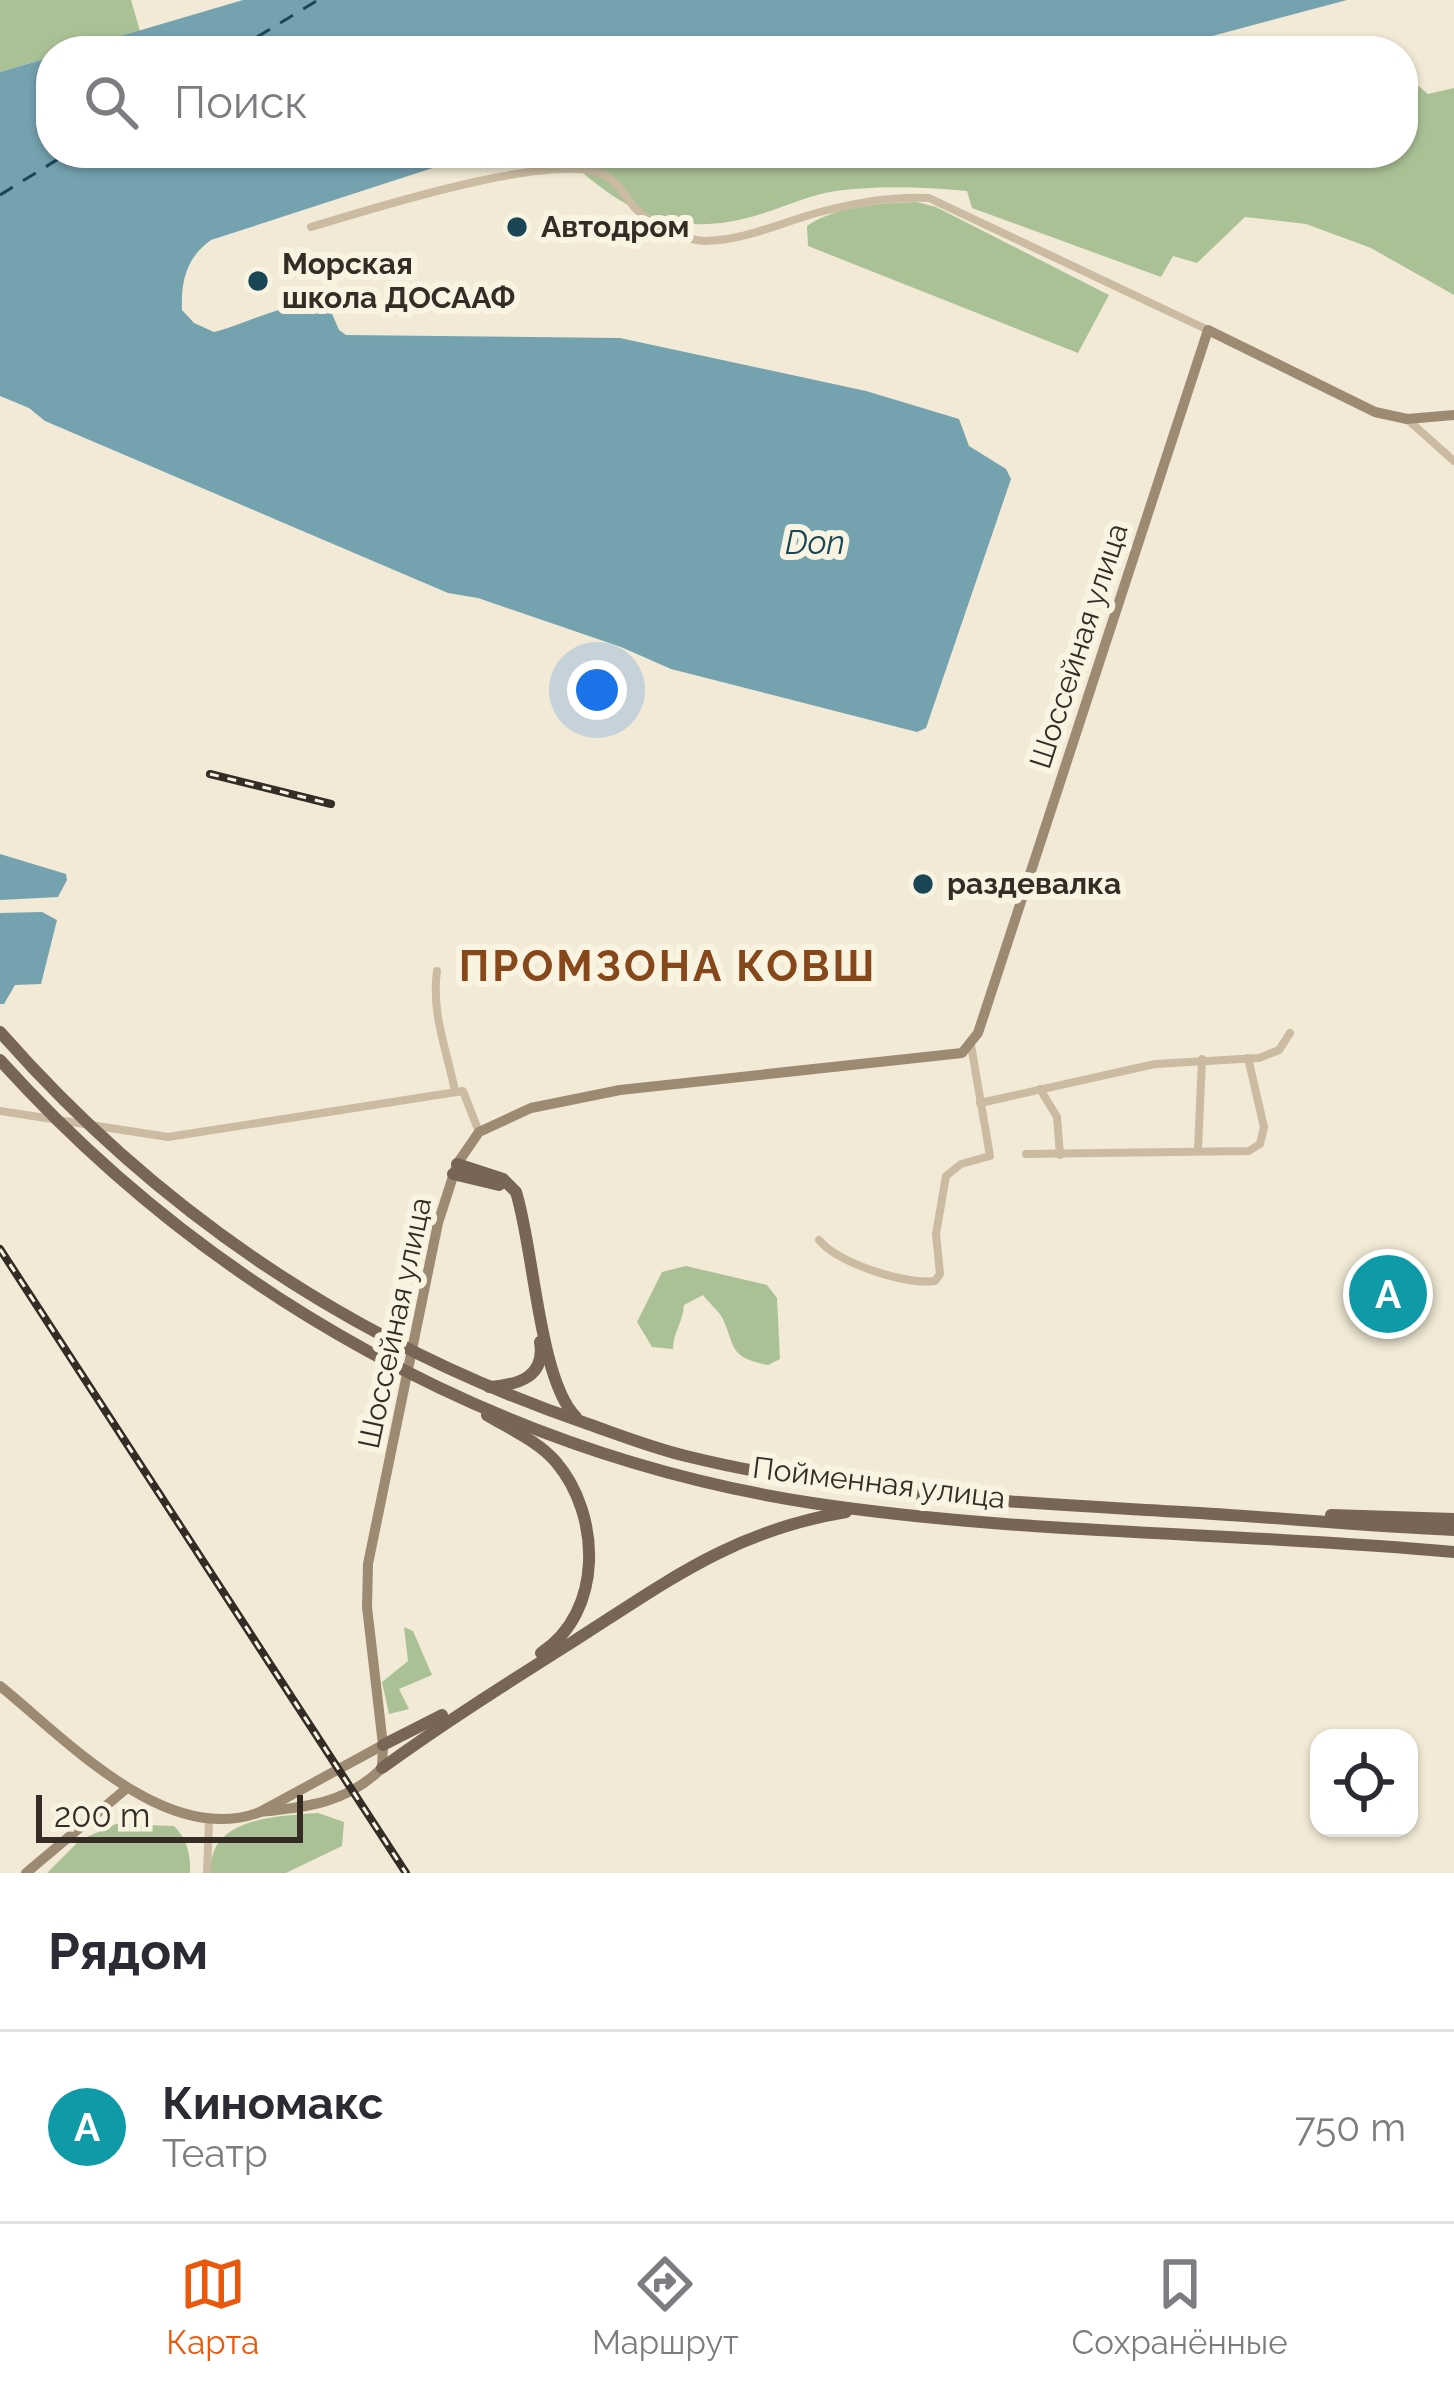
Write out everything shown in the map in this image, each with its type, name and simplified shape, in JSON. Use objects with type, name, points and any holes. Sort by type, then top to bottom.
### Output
[{"type":"main road","points":[[1208,330],[1375,412],[1407,419],[1454,415]]},
{"type":"main road","name":"Шоссейная улица","points":[[971,1045],[1208,330]]},
{"type":"main road","name":"Пойменная улица","points":[[0,1032],[142,1176],[208,1227],[372,1333],[484,1387],[680,1455],[834,1484],[967,1499],[1282,1519]]},
{"type":"main road","points":[[478,1132],[500,1119],[570,1098],[945,1058],[971,1045]]},
{"type":"main road","points":[[0,1060],[131,1190],[255,1283],[363,1349],[477,1404],[555,1461],[585,1519],[589,1566],[585,1592],[566,1628],[549,1647],[431,1723],[239,1820],[208,1822],[177,1813],[127,1788],[0,1686]]},
{"type":"main road","name":"Шоссейная улица","points":[[383,1745],[367,1607],[368,1564],[438,1223],[455,1169],[478,1132]]},
{"type":"main road","points":[[455,1169],[500,1186],[510,1198],[542,1352],[535,1373],[523,1381],[484,1387]]},
{"type":"main road","points":[[455,1169],[503,1179],[516,1192],[551,1369],[565,1405],[581,1422]]},
{"type":"main road","name":"Пойменная улица","points":[[477,1404],[545,1433],[674,1476],[816,1504],[990,1522],[1454,1552]]},
{"type":"main road","points":[[260,1812],[339,1800],[404,1752],[674,1574],[712,1554],[791,1522],[845,1512],[908,1513]]},
{"type":"main road","points":[[1282,1519],[1322,1515],[1454,1519]]},
{"type":"main road","points":[[1282,1519],[1454,1530]]},
{"type":"main road","points":[[383,1745],[404,1752]]},
{"type":"main road","points":[[382,1768],[383,1745]]},
{"type":"main road","points":[[26,1873],[127,1788]]},
{"type":"street","points":[[311,227],[527,172],[583,171],[607,176],[640,214],[701,241],[760,232],[822,212],[908,196],[929,198],[1208,330]]},
{"type":"street","points":[[1407,419],[1454,461]]},
{"type":"street","points":[[436,971],[436,1014],[459,1091],[478,1132]]},
{"type":"street","points":[[980,1103],[1155,1064],[1267,1056],[1279,1050],[1290,1034]]},
{"type":"street","name":"Шоссейная улица","points":[[819,1240],[828,1251],[886,1275],[935,1281],[940,1274],[936,1234],[946,1176],[961,1164],[990,1156],[971,1045]]},
{"type":"street","points":[[1026,1154],[1198,1149],[1230,1154],[1260,1144],[1264,1126],[1249,1058]]},
{"type":"street","points":[[1198,1149],[1202,1059]]},
{"type":"street","points":[[1040,1089],[1057,1117],[1060,1154]]},
{"type":"street","points":[[0,1111],[168,1137],[459,1091]]},
{"type":"street","points":[[207,1873],[208,1822]]},
{"type":"green space","points":[[0,0],[131,0],[140,31],[122,36],[36,36],[36,61],[0,72]]},
{"type":"green space","points":[[1418,86],[1428,94],[1454,88],[1454,295],[1371,248],[1306,224],[1245,217],[1197,263],[1173,256],[1161,277],[972,208],[967,191],[901,187],[836,191],[737,220],[690,224],[646,214],[584,174],[586,168],[1418,168]]},
{"type":"green space","points":[[917,202],[936,207],[1109,295],[1078,353],[808,246],[807,226],[818,219],[845,210]]},
{"type":"green space","points":[[686,1266],[767,1285],[777,1298],[780,1359],[768,1365],[740,1355],[721,1316],[703,1295],[684,1305],[673,1349],[652,1347],[637,1322],[662,1272]]},
{"type":"green space","points":[[404,1627],[413,1631],[432,1675],[399,1689],[409,1709],[389,1714],[382,1682],[408,1661]]},
{"type":"green space","points":[[318,1813],[344,1822],[342,1846],[286,1873],[211,1873],[220,1840],[233,1830],[266,1819]]},
{"type":"green space","points":[[116,1824],[174,1826],[187,1848],[190,1873],[47,1873],[80,1840]]},
{"type":"water","points":[[243,0],[1347,0],[1212,36],[121,36]]},
{"type":"water","name":"Don","points":[[36,61],[36,168],[433,168],[211,240],[187,271],[182,310],[194,323],[214,332],[287,308],[316,306],[330,309],[346,335],[620,338],[866,391],[959,419],[969,446],[1006,469],[1011,479],[926,728],[917,732],[671,669],[478,598],[448,593],[45,421],[0,396],[0,72]]},
{"type":"water","points":[[0,854],[66,874],[58,897],[0,900]]},
{"type":"water","points":[[42,912],[57,920],[41,984],[15,985],[0,1004],[0,913]]},
{"type":"ferry route","points":[[259,36],[318,0]]},
{"type":"ferry route","points":[[0,195],[44,168]]},
{"type":"railway","points":[[210,774],[331,804]]},
{"type":"railway","points":[[0,1249],[406,1873]]},
{"type":"place","name":"Автодром","points":[[517,227]]},
{"type":"place","name":"Морская школа ДОСААФ","points":[[258,281]]},
{"type":"place","name":"раздевалка","points":[[923,884]]},
{"type":"place","name":"Киномакс","points":[[1388,1294]]},
{"type":"district","name":"ПРОМЗОНА КОВШ","points":[[668,966]]}]
